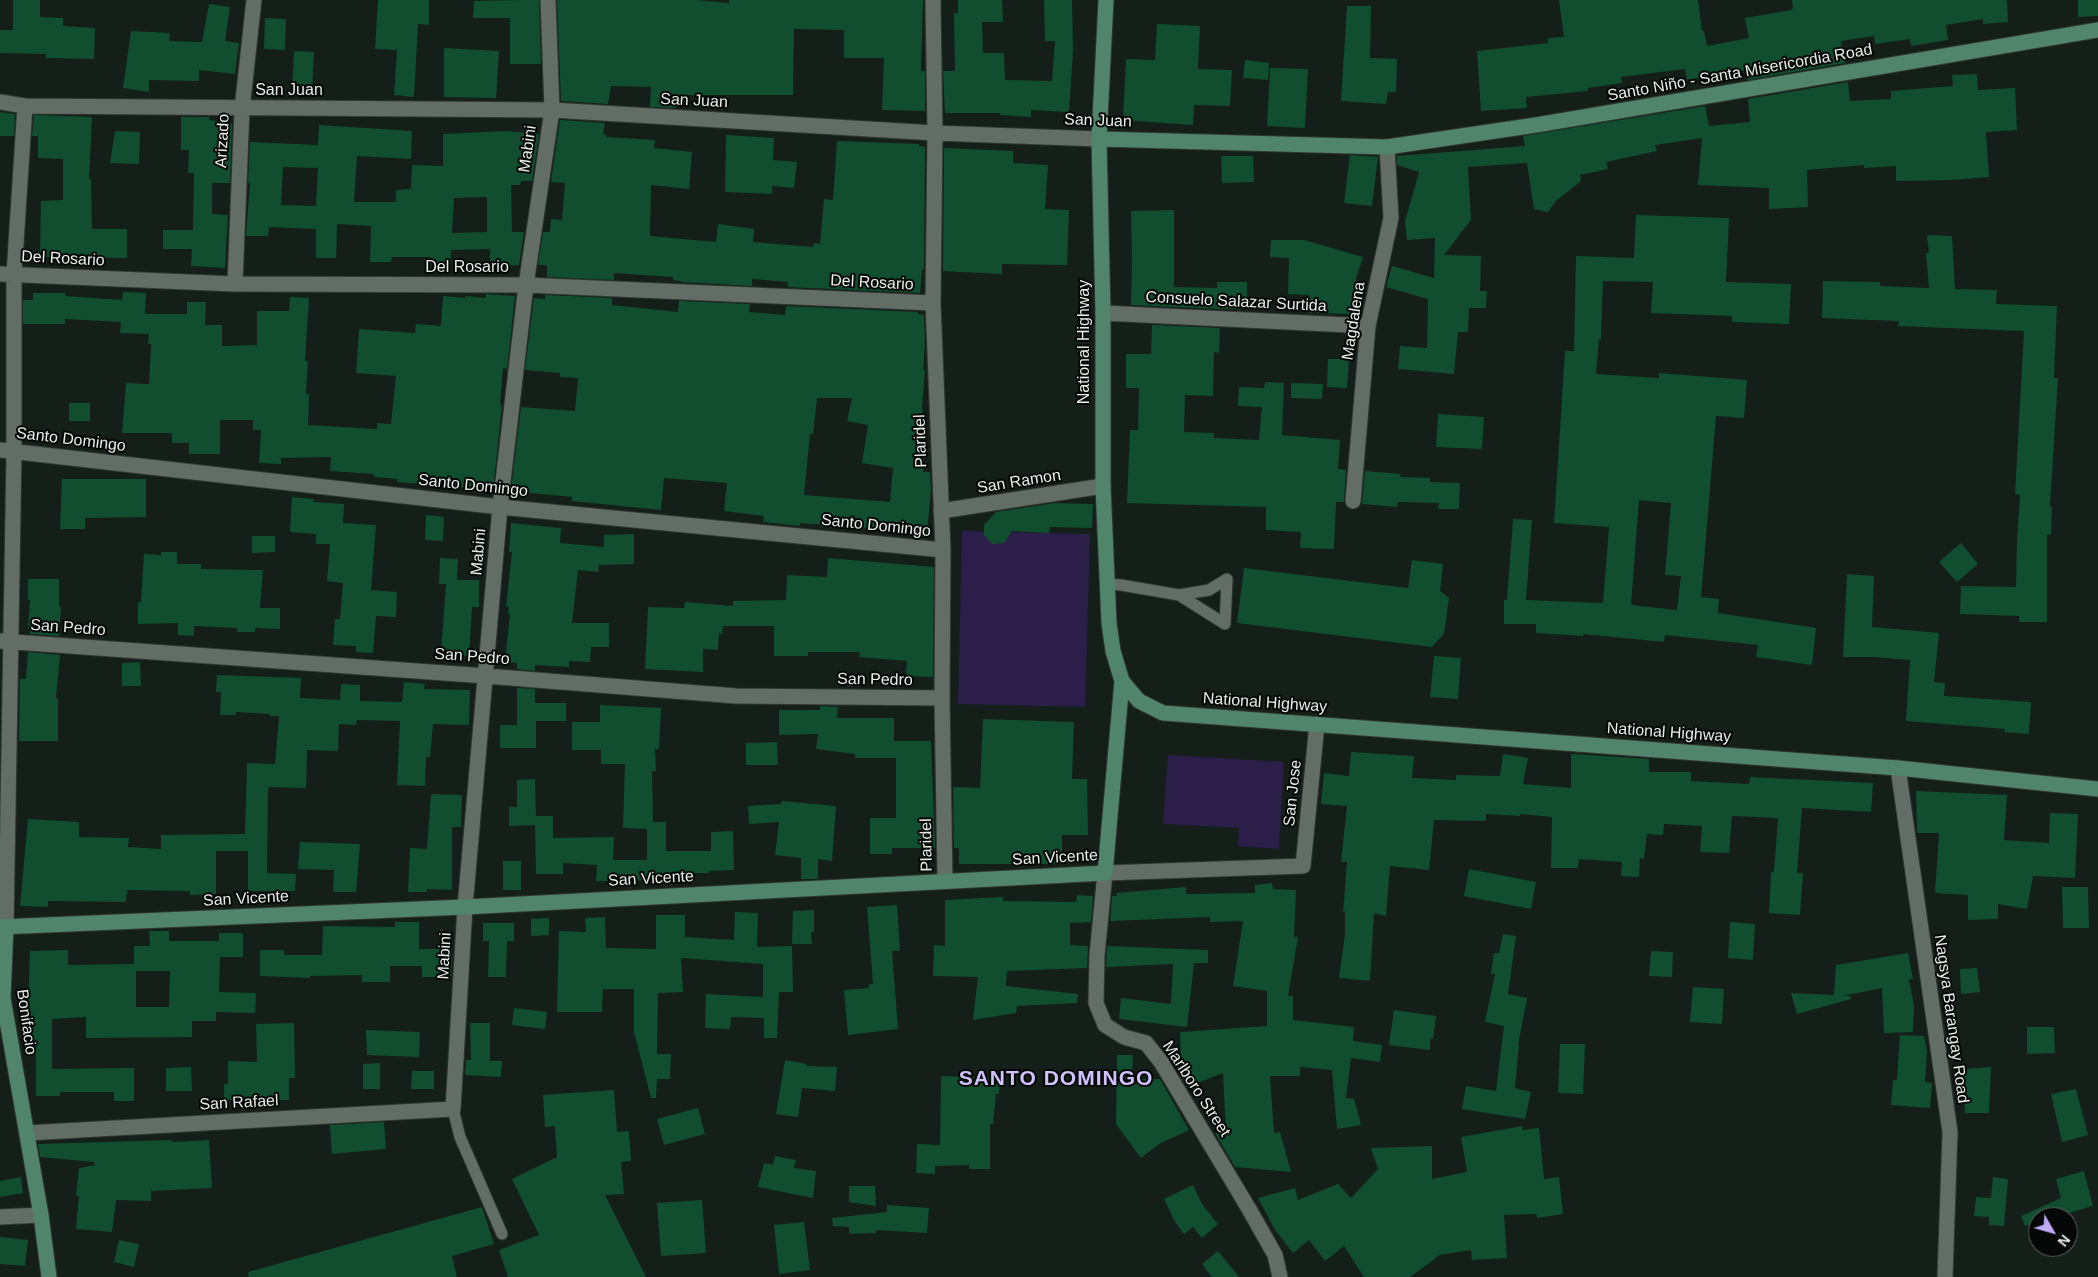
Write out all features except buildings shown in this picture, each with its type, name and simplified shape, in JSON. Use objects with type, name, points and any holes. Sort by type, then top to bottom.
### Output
[{"type":"main road","name":"National Highway","points":[[1106,0],[1099,139],[1103,314],[1102,486],[1111,642],[1122,680],[1139,701],[1163,713],[1898,768],[2098,789]]},
{"type":"main road","name":"Santo Niño - Santa Misericordia Road","points":[[1386,147],[1536,125],[2098,30]]},
{"type":"main road","name":"San Juan","points":[[1099,139],[1386,147]]},
{"type":"main road","points":[[1105,873],[1122,680]]},
{"type":"main road","name":"San Vicente","points":[[3,927],[465,907],[1105,873]]},
{"type":"main road","name":"Bonifacio","points":[[3,927],[3,998],[41,1215],[48,1277]]},
{"type":"street","name":"Arizado","points":[[234,284],[242,109],[254,0]]},
{"type":"street","name":"Mabini","points":[[454,1108],[465,907],[500,507],[526,285],[552,110],[548,0]]},
{"type":"street","name":"Plaridel","points":[[933,0],[935,133],[933,303],[943,550],[942,698],[945,880]]},
{"type":"street","name":"San Juan","points":[[0,102],[25,106],[552,110],[935,133],[1099,139]]},
{"type":"street","name":"Bonifacio","points":[[3,927],[7,274],[25,106]]},
{"type":"street","name":"Magdalena","points":[[1353,501],[1368,326],[1391,218],[1386,147]]},
{"type":"street","name":"Del Rosario","points":[[7,274],[234,284],[526,285],[933,303]]},
{"type":"street","name":"Consuelo Salazar Surtida","points":[[1103,314],[1368,326]]},
{"type":"street","name":"Santo Domingo","points":[[7,451],[500,507],[943,550]]},
{"type":"street","name":"San Ramon","points":[[941,511],[1102,486]]},
{"type":"street","name":"San Pedro","points":[[5,642],[486,676],[736,696],[942,698]]},
{"type":"street","name":"San Jose","points":[[1304,866],[1318,724]]},
{"type":"street","name":"Nagsya Barangay Road","points":[[1898,768],[1950,1132],[1945,1277]]},
{"type":"street","name":"San Vicente","points":[[1105,873],[1304,866]]},
{"type":"street","name":"Marlboro Street","points":[[1105,873],[1097,955],[1096,1003],[1105,1026],[1124,1036],[1146,1043],[1161,1062],[1249,1209],[1275,1256],[1280,1277]]},
{"type":"street","name":"San Rafael","points":[[27,1133],[454,1108]]},
{"type":"street","points":[[0,1217],[41,1215]]},
{"type":"lane","points":[[1107,584],[1179,595],[1209,590],[1227,578],[1224,624],[1179,595]]},
{"type":"lane","points":[[454,1108],[460,1137],[502,1234]]},
{"type":"shaded area","points":[[962,531],[1090,534],[1085,707],[958,704]]},
{"type":"shaded area","points":[[1168,755],[1284,762],[1279,849],[1238,846],[1239,828],[1163,824]]},
{"type":"district","name":"SANTO DOMINGO","points":[[1056,1079]]}]
